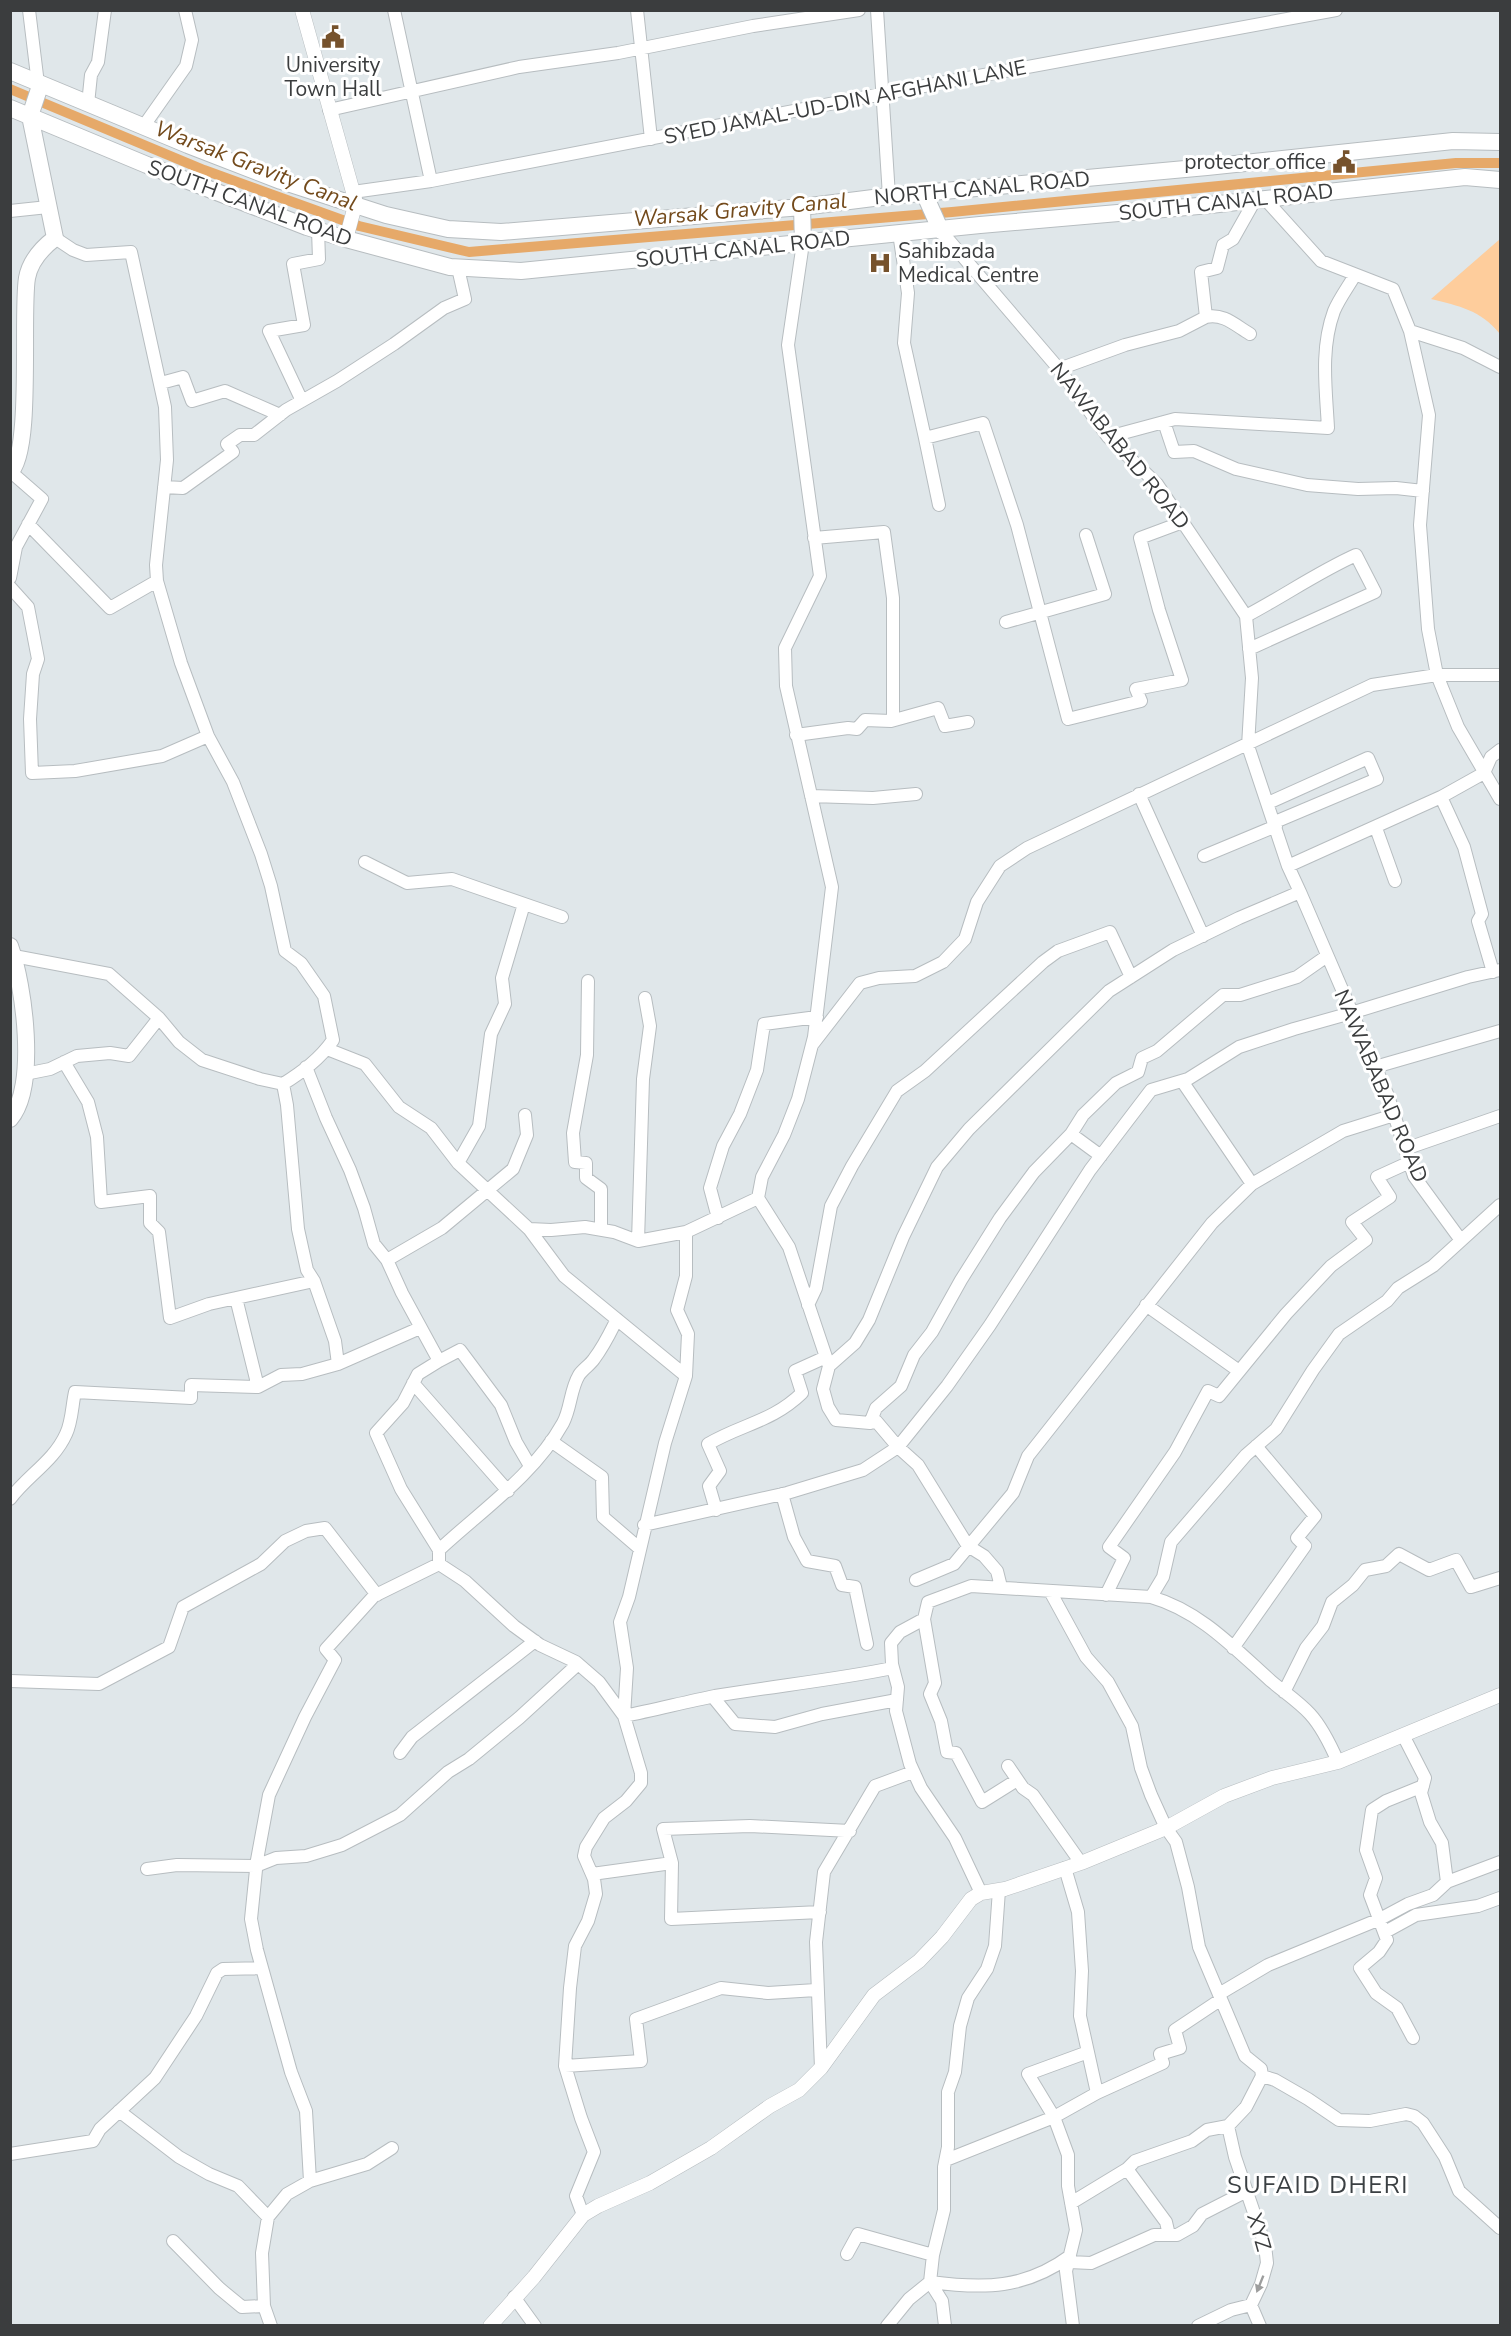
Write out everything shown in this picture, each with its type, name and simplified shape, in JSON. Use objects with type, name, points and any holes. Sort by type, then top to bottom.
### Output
[{"type":"main road","name":"NORTH CANAL ROAD","points":[[10,71],[39,86],[281,181],[386,215],[448,229],[501,232],[802,207],[889,196],[926,199],[1453,141],[1500,142]]},
{"type":"main road","points":[[11,472],[17,461],[24,400],[27,277],[39,251],[55,238],[30,114],[39,86]]},
{"type":"main road","name":"SOUTH CANAL ROAD","points":[[10,108],[30,114],[147,165],[318,230],[404,256],[458,268],[521,271],[939,227],[1260,199],[1464,177],[1500,180]]},
{"type":"main road","points":[[926,199],[939,227]]},
{"type":"main road","points":[[802,207],[804,241]]},
{"type":"main road","points":[[10,1119],[18,1111],[21,1101],[25,1074],[26,1029],[12,951]]},
{"type":"street","points":[[29,10],[39,86]]},
{"type":"street","points":[[88,104],[91,75],[98,62],[105,10]]},
{"type":"street","points":[[143,127],[186,66],[192,40],[185,10]]},
{"type":"street","points":[[302,10],[354,203],[346,237]]},
{"type":"street","points":[[394,10],[431,181]]},
{"type":"street","points":[[637,10],[651,139]]},
{"type":"street","points":[[330,110],[519,67],[640,49],[753,27],[859,10]]},
{"type":"street","points":[[877,10],[889,196]]},
{"type":"street","name":"SYED JAMAL-UD-DIN AFGHANI LANE","points":[[354,203],[431,181],[881,94],[1336,10]]},
{"type":"street","points":[[1206,317],[1201,272],[1217,268],[1223,245],[1233,239],[1260,199],[1321,261],[1392,289],[1410,331],[1429,415],[1420,525],[1428,629],[1437,675],[1458,727],[1500,799]]},
{"type":"street","points":[[10,212],[48,207]]},
{"type":"street","name":"NAWABABAD ROAD","points":[[939,227],[1059,369],[1108,437],[1157,484],[1246,616],[1252,678],[1248,746],[1288,866],[1388,1096],[1414,1176],[1460,1239]]},
{"type":"street","points":[[302,401],[269,331],[304,325],[293,264],[319,259],[318,230]]},
{"type":"street","points":[[899,233],[908,293],[904,343],[939,504]]},
{"type":"street","points":[[12,951],[109,974],[159,1018],[179,1042],[202,1060],[260,1079],[283,1084],[302,1073],[333,1040],[324,996],[301,963],[285,951],[271,886],[261,854],[233,782],[208,736],[181,663],[158,581],[156,565],[167,460],[165,407],[131,252],[86,255],[73,250],[55,238]]},
{"type":"street","points":[[804,241],[788,345],[820,576],[785,648],[786,686],[832,887],[812,1046],[798,1099],[784,1135],[762,1178],[758,1198],[789,1247],[828,1362],[823,1389],[828,1407],[836,1420],[870,1424],[876,1421],[898,1448],[918,1465],[968,1546],[984,1556],[997,1571],[1001,1587]]},
{"type":"street","points":[[164,487],[183,488],[233,452],[227,444],[240,435],[254,435],[280,414],[394,344],[444,308],[465,299],[458,268]]},
{"type":"street","points":[[1108,437],[1175,419],[1328,428],[1324,365],[1327,333],[1335,310],[1355,275]]},
{"type":"street","points":[[1059,369],[1125,345],[1179,331],[1206,317],[1215,315],[1250,334]]},
{"type":"street","points":[[1410,331],[1463,348],[1500,367]]},
{"type":"street","points":[[160,383],[183,377],[192,400],[225,391],[280,414]]},
{"type":"street","points":[[1164,422],[1174,452],[1194,452],[1236,469],[1306,485],[1423,491]]},
{"type":"street","points":[[925,438],[983,423],[1017,525],[1068,719],[1141,701],[1136,689],[1182,681],[1140,538],[1183,522]]},
{"type":"street","points":[[10,578],[16,547],[42,499],[11,472]]},
{"type":"street","points":[[28,524],[110,608],[158,581]]},
{"type":"street","points":[[814,538],[884,532],[893,598],[893,720]]},
{"type":"street","points":[[1006,622],[1105,594],[1086,535]]},
{"type":"street","points":[[1246,616],[1278,599],[1321,571],[1356,555],[1374,592],[1249,649]]},
{"type":"street","points":[[10,587],[28,607],[38,659],[33,674],[30,719],[32,773],[75,771],[162,756],[208,736]]},
{"type":"street","points":[[812,1046],[860,983],[879,978],[915,976],[943,962],[964,939],[977,902],[1000,866],[1028,848],[1109,811],[1139,794],[1248,746],[1372,685],[1437,675],[1500,675]]},
{"type":"street","points":[[796,735],[848,728],[857,729],[865,720],[893,720],[938,708],[945,726],[968,722]]},
{"type":"street","points":[[1288,866],[1441,797],[1484,773],[1491,757],[1500,750]]},
{"type":"street","points":[[1204,856],[1377,779],[1368,758],[1268,803]]},
{"type":"street","points":[[811,796],[873,798],[916,794]]},
{"type":"street","points":[[1139,794],[1203,936]]},
{"type":"street","points":[[644,1525],[782,1494],[863,1470],[898,1448],[947,1386],[1101,1156],[1151,1090],[1182,1081],[1239,1047],[1468,977],[1497,971],[1478,921],[1482,914],[1464,847],[1441,797]]},
{"type":"street","points":[[1376,828],[1395,881]]},
{"type":"street","points":[[365,862],[407,883],[452,879],[562,917]]},
{"type":"street","points":[[716,1510],[709,1486],[720,1471],[708,1444],[728,1432],[764,1420],[787,1408],[802,1393],[795,1371],[828,1362],[855,1343],[869,1320],[903,1237],[937,1167],[969,1129],[1109,991],[1173,950],[1300,892]]},
{"type":"street","points":[[458,1163],[479,1126],[491,1034],[505,1004],[502,978],[524,904]]},
{"type":"street","points":[[808,1305],[816,1288],[831,1206],[897,1091],[925,1071],[990,1009],[1058,951],[1110,932],[1131,977]]},
{"type":"street","points":[[870,1424],[876,1408],[901,1386],[914,1355],[932,1332],[1000,1218],[1034,1172],[1071,1134],[1083,1115],[1116,1083],[1138,1072],[1142,1058],[1157,1051],[1223,995],[1240,995],[1297,977],[1327,956]]},
{"type":"street","points":[[588,981],[587,1055],[573,1132],[575,1162],[586,1163],[585,1178],[601,1189],[601,1230]]},
{"type":"street","points":[[638,1241],[643,1079],[650,1026],[645,998]]},
{"type":"street","points":[[718,1218],[710,1188],[723,1146],[740,1114],[757,1070],[764,1024],[817,1017]]},
{"type":"street","points":[[25,1074],[50,1069],[77,1056],[110,1053],[129,1056],[159,1018]]},
{"type":"street","points":[[1375,1066],[1500,1031]]},
{"type":"street","points":[[327,1049],[365,1064],[399,1107],[431,1128],[458,1163],[529,1229],[564,1276],[686,1376]]},
{"type":"street","points":[[64,1062],[88,1102],[97,1137],[101,1202],[150,1196],[150,1223],[159,1232],[170,1318],[209,1304],[314,1281]]},
{"type":"street","points":[[306,1067],[350,1170],[374,1244],[387,1260],[439,1361]]},
{"type":"street","points":[[1182,1081],[1252,1184]]},
{"type":"street","points":[[283,1084],[287,1105],[298,1229],[307,1270],[314,1281],[335,1341],[338,1364]]},
{"type":"street","points":[[387,1260],[442,1228],[513,1169],[527,1135],[525,1114]]},
{"type":"street","points":[[915,1580],[954,1564],[1013,1493],[1028,1456],[1146,1305],[1212,1223],[1252,1184],[1343,1131],[1394,1115]]},
{"type":"street","points":[[1405,1149],[1500,1116]]},
{"type":"street","points":[[1071,1134],[1101,1156]]},
{"type":"street","points":[[1106,1595],[1124,1558],[1108,1547],[1175,1452],[1208,1391],[1219,1396],[1286,1314],[1324,1274],[1366,1240],[1352,1222],[1390,1197],[1377,1177],[1410,1162]]},
{"type":"street","points":[[529,1229],[585,1227],[638,1241],[686,1232],[758,1198]]},
{"type":"street","points":[[1151,1597],[1163,1577],[1171,1542],[1246,1455],[1276,1429],[1339,1334],[1387,1301],[1398,1288],[1433,1266],[1500,1205]]},
{"type":"street","points":[[624,1716],[627,1668],[620,1622],[629,1597],[665,1443],[686,1376],[688,1334],[677,1310],[686,1276],[686,1232]]},
{"type":"street","points":[[236,1298],[258,1387]]},
{"type":"street","points":[[1146,1305],[1239,1371]]},
{"type":"street","points":[[439,1550],[477,1515],[508,1491],[551,1441],[564,1420],[571,1390],[580,1373],[599,1351],[617,1319]]},
{"type":"street","points":[[10,1499],[20,1485],[50,1459],[67,1434],[75,1392],[191,1398],[191,1385],[258,1387],[281,1375],[302,1374],[338,1364],[420,1328]]},
{"type":"street","points":[[439,1564],[439,1550],[401,1489],[376,1433],[403,1403],[418,1374],[460,1350],[501,1405],[516,1442],[530,1466]]},
{"type":"street","points":[[413,1383],[508,1491]]},
{"type":"street","points":[[551,1441],[602,1477],[603,1517],[639,1548]]},
{"type":"street","points":[[1233,1647],[1305,1546],[1297,1538],[1315,1516],[1256,1446]]},
{"type":"street","points":[[782,1494],[794,1537],[807,1561],[835,1566],[842,1586],[855,1587],[867,1644]]},
{"type":"street","points":[[10,1681],[99,1684],[169,1647],[183,1607],[261,1564],[285,1540],[306,1531],[326,1528],[377,1595]]},
{"type":"street","points":[[1284,1692],[1306,1648],[1323,1626],[1332,1602],[1353,1585],[1365,1570],[1386,1566],[1400,1554],[1429,1570],[1456,1560],[1471,1587],[1500,1578]]},
{"type":"street","points":[[310,2181],[306,2111],[291,2072],[251,1919],[256,1866],[269,1795],[305,1717],[335,1660],[326,1649],[377,1595],[439,1564]]},
{"type":"street","points":[[439,1564],[465,1581],[514,1626],[535,1641],[578,1664],[599,1682],[624,1716],[641,1773],[641,1783],[626,1802],[604,1818],[586,1847],[584,1856],[592,1874],[596,1894],[588,1921],[575,1946],[565,2066],[594,2152],[576,2196],[583,2215]]},
{"type":"street","points":[[1017,1780],[982,1802],[956,1753],[947,1752],[941,1720],[930,1694],[935,1683],[924,1619],[928,1602],[970,1586],[1051,1593],[1151,1597],[1173,1603],[1190,1612],[1311,1714],[1332,1747],[1338,1762]]},
{"type":"street","points":[[1051,1593],[1086,1657],[1108,1682],[1132,1726],[1141,1768],[1150,1795],[1166,1828],[1176,1842],[1188,1887],[1199,1947],[1245,2056],[1261,2069],[1262,2076],[1246,2107],[1228,2126],[1207,2130],[1192,2141],[1135,2161],[1127,2169],[1071,2203]]},
{"type":"street","points":[[924,1619],[900,1632],[891,1643],[893,1668],[898,1687],[896,1711],[913,1772],[921,1788],[955,1838],[981,1893]]},
{"type":"street","points":[[400,1753],[412,1737],[535,1641]]},
{"type":"street","points":[[147,1869],[177,1865],[256,1866],[276,1858],[306,1856],[342,1845],[400,1815],[448,1772],[469,1759],[519,1718],[578,1664]]},
{"type":"street","points":[[624,1716],[713,1697],[842,1679],[893,1668]]},
{"type":"street","points":[[490,2325],[513,2297],[534,2277],[583,2215],[650,2183],[711,2148],[770,2106],[800,2090],[820,2068],[874,1995],[919,1961],[942,1938],[970,1899],[981,1893],[999,1890],[1081,1863],[1166,1828],[1224,1796],[1272,1778],[1338,1762],[1500,1695]]},
{"type":"street","points":[[713,1697],[735,1724],[775,1726],[822,1714],[897,1700]]},
{"type":"street","points":[[1403,1735],[1425,1778],[1421,1793],[1430,1822],[1442,1843],[1447,1882]]},
{"type":"street","points":[[1008,1766],[1023,1788],[1033,1795],[1081,1863]]},
{"type":"street","points":[[820,2068],[816,1942],[824,1872],[875,1786],[913,1772]]},
{"type":"street","points":[[1413,2038],[1397,2008],[1376,1993],[1360,1968],[1379,1952],[1387,1940],[1370,1895],[1376,1878],[1366,1850],[1372,1810],[1386,1801],[1423,1786]]},
{"type":"street","points":[[820,1912],[671,1919],[672,1863],[663,1829],[750,1826],[850,1831]]},
{"type":"street","points":[[945,2160],[1054,2117],[1097,2093],[1163,2063],[1160,2054],[1180,2048],[1175,2030],[1268,1965],[1380,1919],[1408,1904],[1433,1895],[1447,1882],[1500,1862]]},
{"type":"street","points":[[592,1874],[672,1863]]},
{"type":"street","points":[[1065,1868],[1078,1912],[1082,1971],[1080,2016],[1097,2093]]},
{"type":"street","points":[[945,2325],[942,2301],[930,2282],[933,2255],[944,2210],[945,2160],[948,2147],[948,2092],[955,2072],[960,2026],[968,1998],[987,1969],[995,1946],[999,1890]]},
{"type":"street","points":[[1385,1932],[1416,1915],[1478,1906],[1500,1898]]},
{"type":"street","points":[[10,2154],[93,2141],[100,2128],[155,2078],[196,2016],[218,1973],[223,1969],[262,1968]]},
{"type":"street","points":[[565,2066],[640,2061],[636,2019],[721,1988],[768,1993],[816,1989]]},
{"type":"street","points":[[1072,2325],[1066,2271],[1076,2230],[1068,2186],[1068,2155],[1054,2117],[1028,2074],[1088,2052]]},
{"type":"street","points":[[1262,2076],[1275,2080],[1339,2120],[1370,2121],[1406,2114],[1414,2116],[1423,2122],[1445,2157],[1459,2191],[1500,2228]]},
{"type":"street","points":[[119,2111],[179,2157],[209,2174],[238,2186],[268,2217]]},
{"type":"street","name":"XYZ","points":[[1228,2126],[1235,2157],[1265,2245],[1267,2264],[1262,2284],[1251,2305]]},
{"type":"street","points":[[272,2325],[264,2306],[262,2253],[268,2217],[287,2194],[310,2181],[367,2164],[392,2148]]},
{"type":"street","points":[[1127,2169],[1166,2222],[1168,2235]]},
{"type":"street","points":[[887,2325],[909,2299],[930,2282],[956,2285],[998,2285],[1023,2282],[1069,2259],[1091,2263],[1154,2235],[1177,2235],[1193,2226],[1202,2214],[1246,2191]]},
{"type":"street","points":[[847,2254],[858,2234],[933,2255]]},
{"type":"street","points":[[173,2241],[219,2288],[242,2307],[264,2306]]},
{"type":"street","points":[[513,2297],[535,2325]]},
{"type":"street","points":[[1198,2325],[1231,2310],[1251,2305],[1260,2325]]},
{"type":"shaded area","points":[[1500,239],[1500,334],[1477,314],[1431,299]]},
{"type":"waterway","name":"Warsak Gravity Canal","points":[[10,89],[204,170],[359,226],[469,252],[952,212],[1456,163],[1500,163]]},
{"type":"place","name":"University Town Hall","points":[[333,37]]},
{"type":"place","name":"protector office","points":[[1344,162]]},
{"type":"place","name":"Sahibzada Medical Centre","points":[[880,263]]},
{"type":"district","name":"SUFAID DHERI","points":[[1318,2185]]}]
